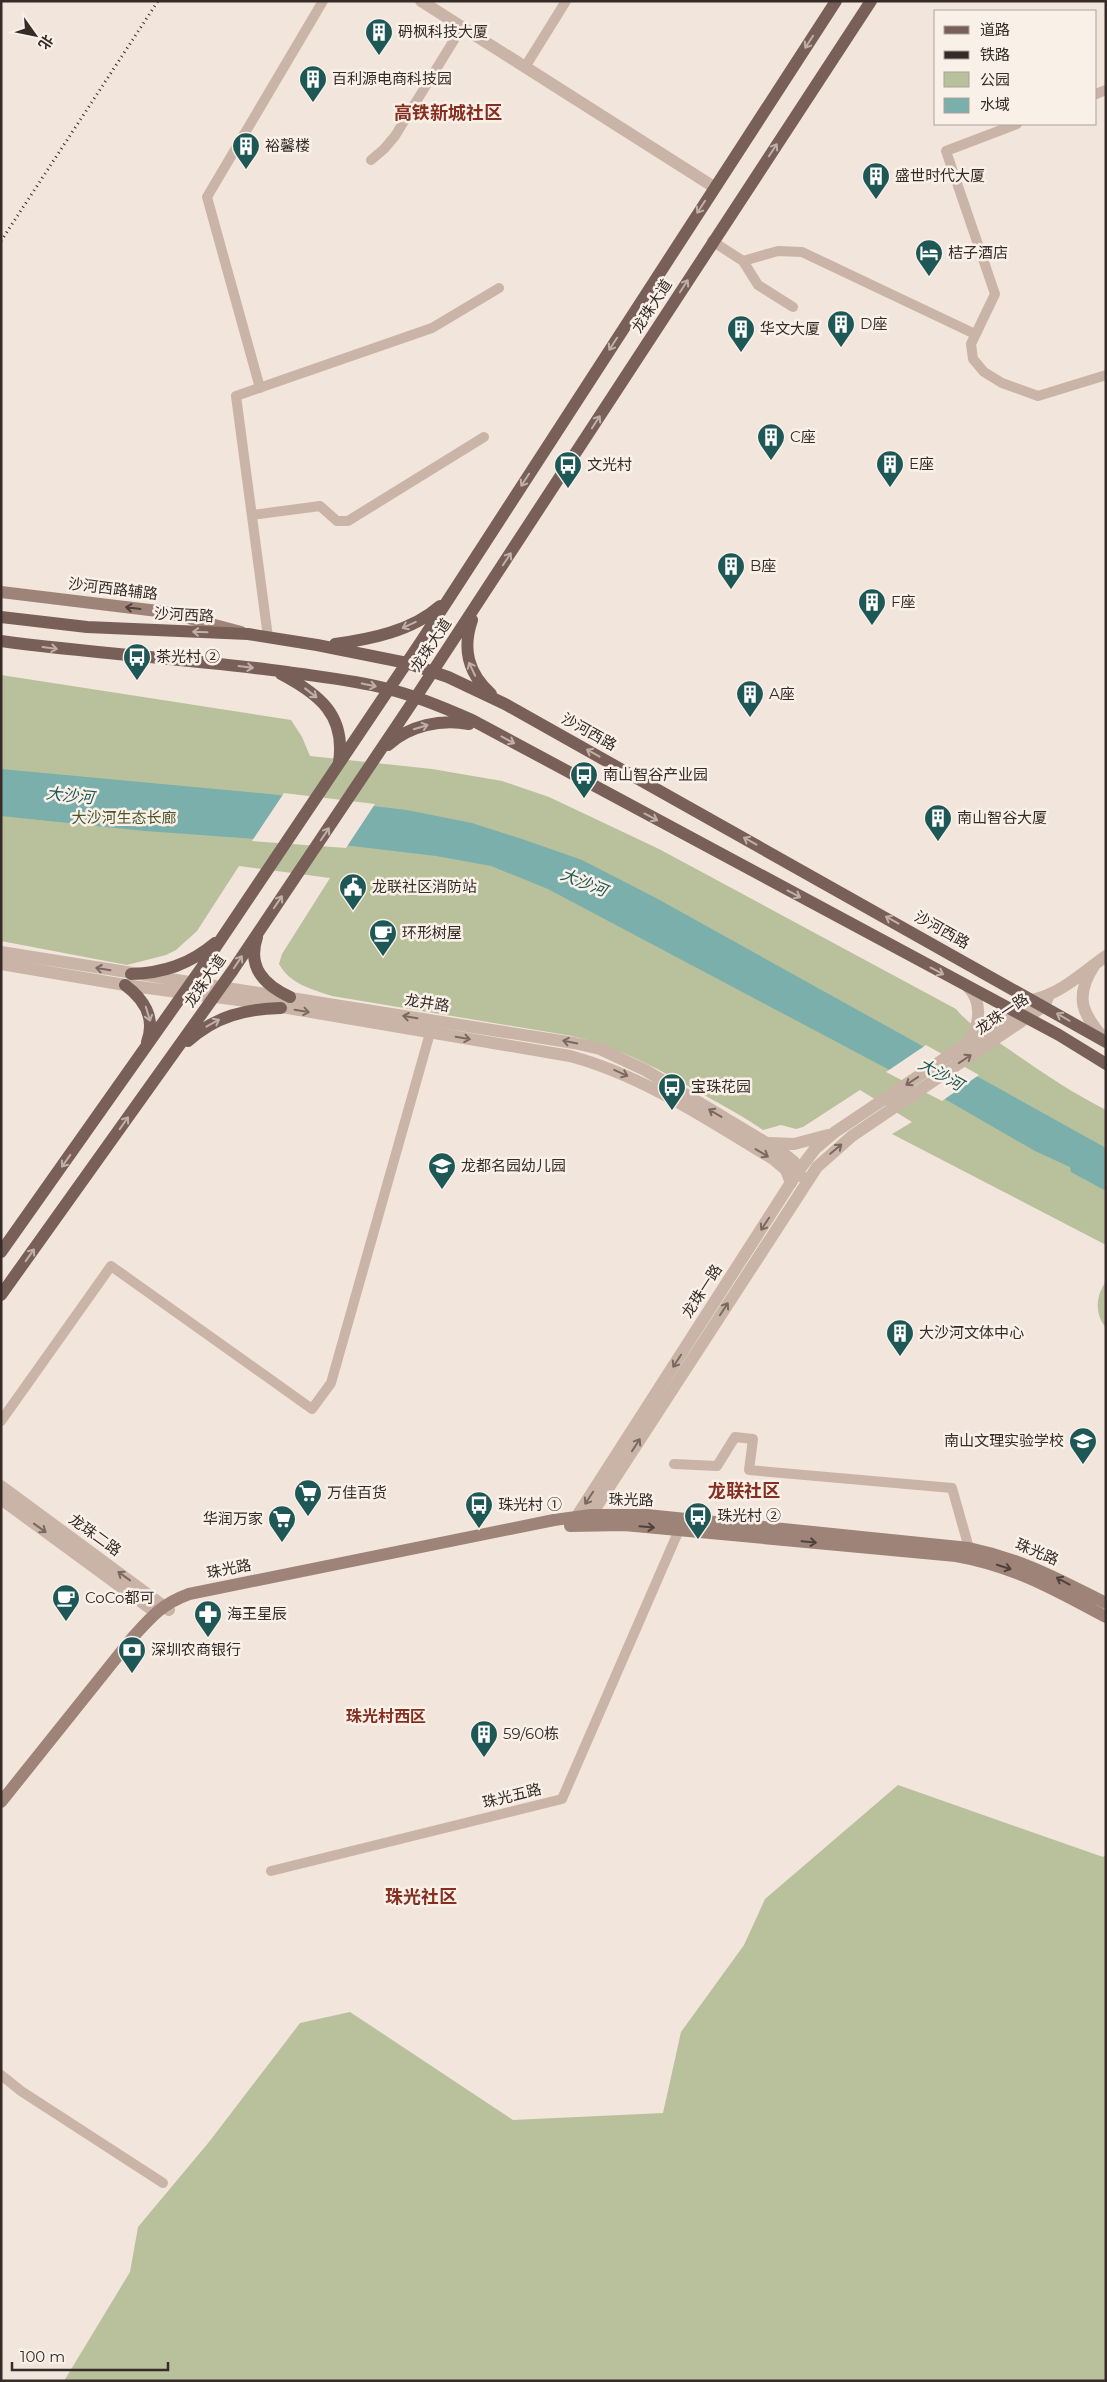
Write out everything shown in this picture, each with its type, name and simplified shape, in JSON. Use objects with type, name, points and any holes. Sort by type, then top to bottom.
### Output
[{"type":"main road","name":"龙珠大道","points":[[1,1252],[189,987],[407,663],[836,1]]},
{"type":"main road","name":"龙珠大道","points":[[1,1295],[260,930],[481,600],[712,242],[871,1]]},
{"type":"main road","name":"沙河西路辅路","points":[[1,592],[166,612],[248,634]]},
{"type":"main road","points":[[317,645],[345,643],[388,633],[435,611],[449,598]]},
{"type":"main road","points":[[481,600],[468,632],[467,656],[473,673],[481,684],[505,704]]},
{"type":"main road","name":"沙河西路","points":[[1,617],[87,627],[248,634],[317,645],[407,663],[433,672],[505,704],[1041,1001],[1106,1041]]},
{"type":"main road","points":[[1,641],[66,650],[188,660],[351,681],[416,697],[486,728],[1020,1015],[1106,1064]]},
{"type":"main road","points":[[269,670],[302,686],[328,709],[338,726],[341,739],[339,764]]},
{"type":"main road","points":[[380,751],[394,739],[425,725],[453,722],[486,728]]},
{"type":"main road","points":[[260,930],[254,955],[260,976],[267,984],[290,997]]},
{"type":"main road","points":[[144,1051],[151,1028],[150,1018],[144,1002],[128,979],[178,966],[207,950],[223,937]]},
{"type":"main road","points":[[164,1066],[200,1031],[214,1021],[246,1010],[282,1008]]},
{"type":"main road","name":"珠光路","points":[[162,1609],[554,1528],[579,1521],[591,1515],[647,1516],[969,1548],[992,1552],[1032,1566],[1106,1603]]},
{"type":"main road","name":"珠光路","points":[[579,1521],[982,1560],[1032,1578],[1106,1617]]},
{"type":"main road","points":[[1,1802],[162,1609]]},
{"type":"street","points":[[260,388],[207,197],[323,1]]},
{"type":"street","points":[[421,1],[714,187]]},
{"type":"street","points":[[524,67],[566,1]]},
{"type":"street","points":[[371,160],[395,136],[462,27]]},
{"type":"street","points":[[1014,125],[946,151],[995,294],[970,344],[973,359],[984,372],[1002,383],[1038,396],[1106,375]]},
{"type":"street","points":[[712,242],[743,261],[758,285],[793,307]]},
{"type":"street","points":[[743,261],[778,251],[802,252],[975,334]]},
{"type":"street","points":[[268,637],[236,396],[432,328],[499,288]]},
{"type":"street","points":[[252,515],[320,506],[337,521],[348,521],[484,438]]},
{"type":"street","name":"龙井路","points":[[1,952],[128,979]]},
{"type":"street","points":[[1100,960],[1084,984],[1082,1003],[1090,1023],[1106,1041]]},
{"type":"street","name":"龙珠一路","points":[[579,1521],[797,1185],[844,1142],[1020,1015],[1064,988],[1100,960]]},
{"type":"street","name":"龙井路","points":[[1,964],[189,987],[282,1008],[574,1043],[600,1049],[645,1070],[791,1159],[799,1170]]},
{"type":"street","points":[[965,1046],[974,1034],[978,1018],[976,998],[968,987]]},
{"type":"street","name":"龙井路","points":[[217,992],[290,997],[570,1056],[616,1071],[655,1088],[773,1159],[786,1170],[797,1185]]},
{"type":"street","name":"龙珠一路","points":[[591,1515],[797,1185],[799,1170],[815,1149],[835,1132],[965,1046],[1020,1015]]},
{"type":"street","points":[[1,1421],[110,1266],[312,1408],[332,1383],[432,1026]]},
{"type":"street","points":[[760,1140],[775,1144],[790,1144],[814,1140],[835,1132]]},
{"type":"street","points":[[674,1464],[717,1466],[735,1437],[753,1439],[749,1470],[952,1488],[969,1548]]},
{"type":"street","name":"龙珠二路","points":[[1,1486],[162,1609]]},
{"type":"street","name":"龙珠二路","points":[[1,1499],[162,1609]]},
{"type":"street","name":"珠光五路","points":[[271,1871],[562,1800],[679,1530]]},
{"type":"street","points":[[1,2075],[21,2091],[164,2183]]},
{"type":"green space","name":"大沙河生态长廊","points":[[1,675],[291,720],[302,737],[310,756],[432,769],[502,781],[549,797],[659,849],[956,1009],[973,1025],[1041,1072],[1106,1110],[1106,1245],[892,1134],[912,1122],[860,1090],[803,1127],[796,1129],[781,1125],[763,1130],[656,1068],[590,1041],[572,1036],[332,996],[302,985],[289,976],[279,964],[282,954],[330,878],[239,866],[197,931],[176,950],[166,955],[127,965],[1,941]]},
{"type":"green space","points":[[1106,1281],[1106,1328],[1098,1310],[1098,1299]]},
{"type":"green space","points":[[898,1785],[1103,1857],[1106,1854],[1106,2381],[64,2381],[130,2272],[138,2227],[209,2142],[300,2023],[350,2012],[513,2120],[663,2113],[681,2032],[744,1945],[765,1899]]},
{"type":"water","name":"大沙河","points":[[1,769],[270,794],[407,810],[472,823],[582,860],[656,898],[1106,1148],[1106,1191],[1071,1172],[1070,1167],[1035,1151],[950,1102],[548,889],[491,866],[436,856],[352,846],[145,831],[1,816]]},
{"type":"pier","points":[[284,793],[375,804],[346,848],[252,841]]},
{"type":"pier","points":[[926,1045],[979,1075],[942,1101],[886,1072]]},
{"type":"railway","points":[[1,241],[158,1]]},
{"type":"place","name":"砃枫科技大厦","points":[[379,56]]},
{"type":"place","name":"百利源电商科技园","points":[[313,103]]},
{"type":"place","name":"裕馨楼","points":[[246,170]]},
{"type":"place","name":"盛世时代大厦","points":[[876,200]]},
{"type":"place","name":"桔子酒店","points":[[929,277]]},
{"type":"place","name":"D座","points":[[841,348]]},
{"type":"place","name":"华文大厦","points":[[741,353]]},
{"type":"place","name":"C座","points":[[771,461]]},
{"type":"place","name":"E座","points":[[890,488]]},
{"type":"place","name":"文光村","points":[[568,489]]},
{"type":"place","name":"B座","points":[[731,590]]},
{"type":"place","name":"F座","points":[[872,626]]},
{"type":"place","name":"茶光村 ②","points":[[137,681]]},
{"type":"place","name":"A座","points":[[750,718]]},
{"type":"place","name":"南山智谷产业园","points":[[584,799]]},
{"type":"place","name":"南山智谷大厦","points":[[938,842]]},
{"type":"place","name":"龙联社区消防站","points":[[353,911]]},
{"type":"place","name":"环形树屋","points":[[383,957]]},
{"type":"place","name":"宝珠花园","points":[[672,1111]]},
{"type":"place","name":"龙都名园幼儿园","points":[[442,1190]]},
{"type":"place","name":"大沙河文体中心","points":[[900,1357]]},
{"type":"place","name":"南山文理实验学校","points":[[1083,1465]]},
{"type":"place","name":"万佳百货","points":[[308,1517]]},
{"type":"place","name":"珠光村 ①","points":[[479,1529]]},
{"type":"place","name":"珠光村 ②","points":[[698,1540]]},
{"type":"place","name":"华润万家","points":[[282,1543]]},
{"type":"place","name":"CoCo都可","points":[[66,1622]]},
{"type":"place","name":"海王星辰","points":[[208,1638]]},
{"type":"place","name":"深圳农商银行","points":[[132,1674]]},
{"type":"place","name":"59/60栋","points":[[484,1758]]},
{"type":"district","name":"高铁新城社区","points":[[448,113]]},
{"type":"district","name":"龙联社区","points":[[744,1491]]},
{"type":"district","name":"珠光村西区","points":[[386,1716]]},
{"type":"district","name":"珠光社区","points":[[421,1897]]}]
